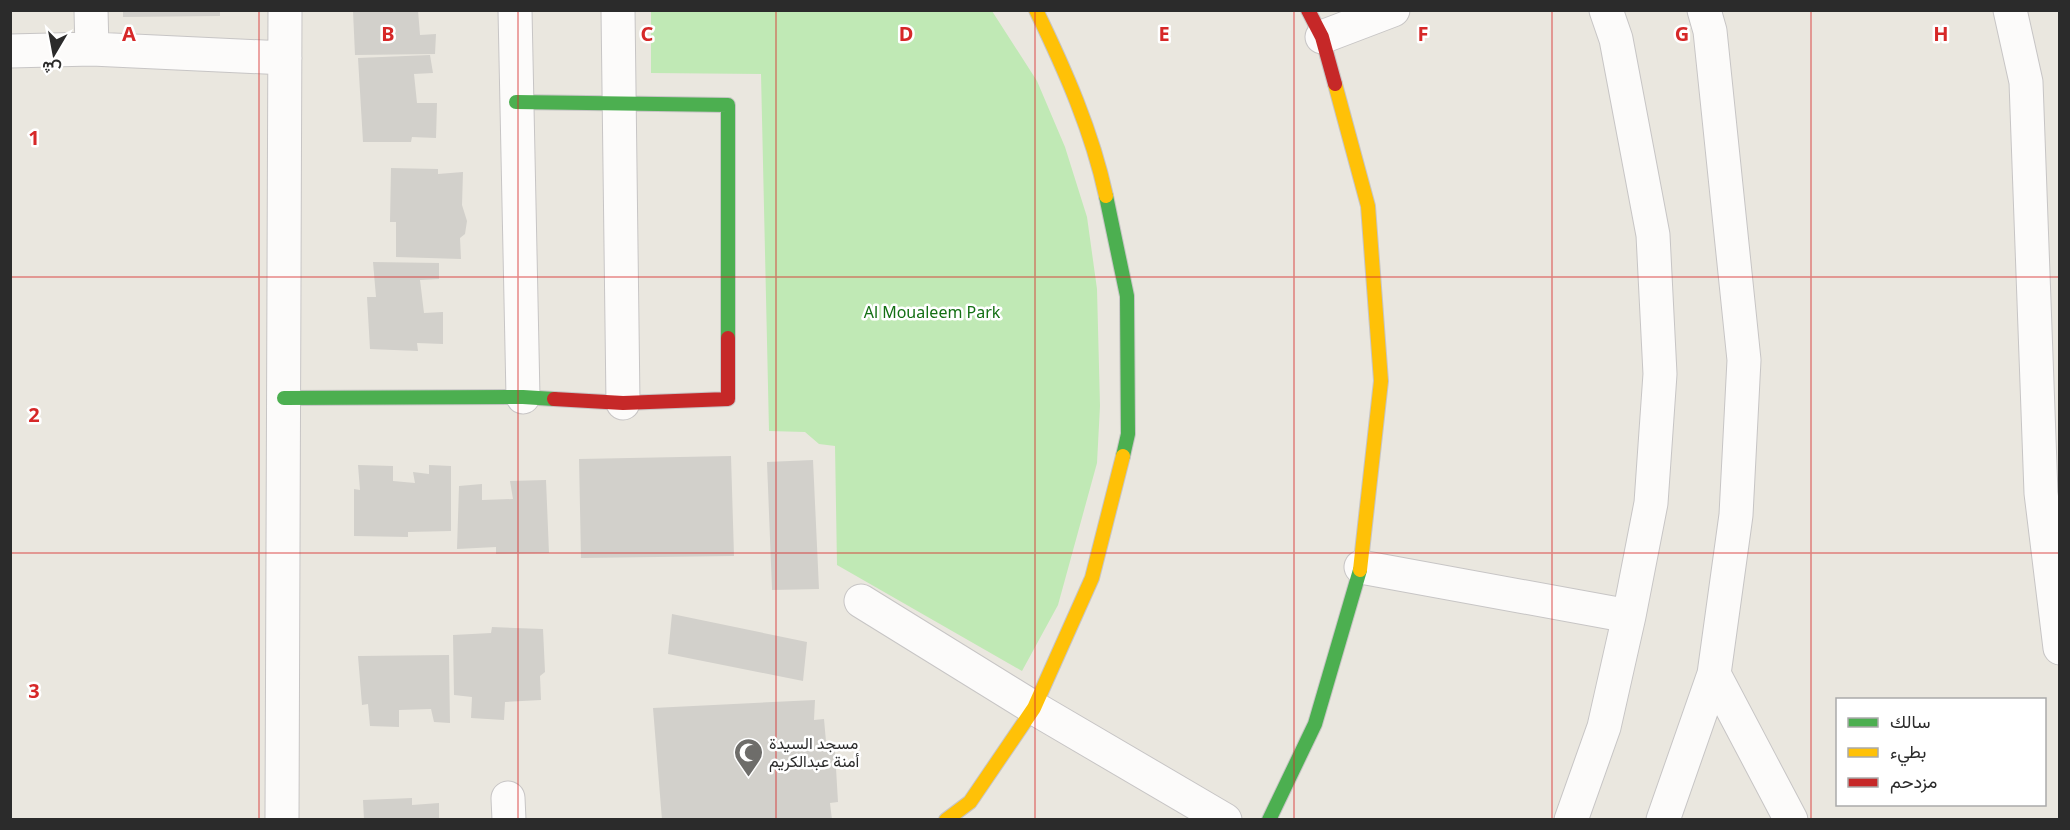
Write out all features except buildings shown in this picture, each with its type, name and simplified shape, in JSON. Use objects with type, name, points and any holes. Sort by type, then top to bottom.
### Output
[{"type":"street","points":[[91,10],[92,50]]},
{"type":"street","points":[[282,819],[285,10]]},
{"type":"street","points":[[514,10],[523,398]]},
{"type":"street","points":[[618,10],[623,403]]},
{"type":"street","points":[[946,819],[970,802],[1034,708],[1092,578],[1128,434],[1127,296],[1098,160],[1060,60],[1036,10]]},
{"type":"street","points":[[1269,819],[1315,724],[1361,567],[1381,381],[1368,206],[1315,24],[1393,10]]},
{"type":"street","points":[[1572,819],[1604,727],[1629,616],[1651,503],[1660,374],[1653,235],[1616,39],[1606,10]]},
{"type":"street","points":[[1663,819],[1714,674],[1736,515],[1744,360],[1710,31],[1704,10]]},
{"type":"street","points":[[2010,10],[2026,82],[2041,493],[2060,648]]},
{"type":"street","points":[[10,51],[92,50],[285,58]]},
{"type":"street","points":[[284,398],[523,398],[623,403],[728,399],[728,105],[516,102]]},
{"type":"street","points":[[1361,567],[1629,616]]},
{"type":"street","points":[[861,601],[1034,708],[1225,819]]},
{"type":"street","points":[[1714,674],[1791,819]]},
{"type":"green space","name":"Al Moualeem Park","points":[[651,11],[992,11],[1037,81],[1065,147],[1087,217],[1097,289],[1100,406],[1097,463],[1058,605],[1022,671],[837,565],[835,446],[819,444],[805,432],[769,431],[761,74],[651,73]]},
{"type":"traffic: fast","points":[[516,102],[728,105],[728,338]]},
{"type":"traffic: fast","points":[[1106,196],[1127,296],[1128,434],[1123,456]]},
{"type":"traffic: fast","points":[[284,398],[523,397],[554,399]]},
{"type":"traffic: fast","points":[[1269,820],[1315,724],[1360,570]]},
{"type":"traffic: slow","points":[[1036,10],[1077,101],[1106,196]]},
{"type":"traffic: slow","points":[[1335,84],[1368,206],[1381,381],[1360,570]]},
{"type":"traffic: slow","points":[[946,820],[970,802],[1034,708],[1092,578],[1123,456]]},
{"type":"traffic: jam","points":[[1308,10],[1322,37],[1335,84]]},
{"type":"traffic: jam","points":[[554,399],[623,403],[728,399],[728,338]]},
{"type":"place","name":"مسجد السيدة أمنة عبدالكريم","points":[[748,778]]}]
